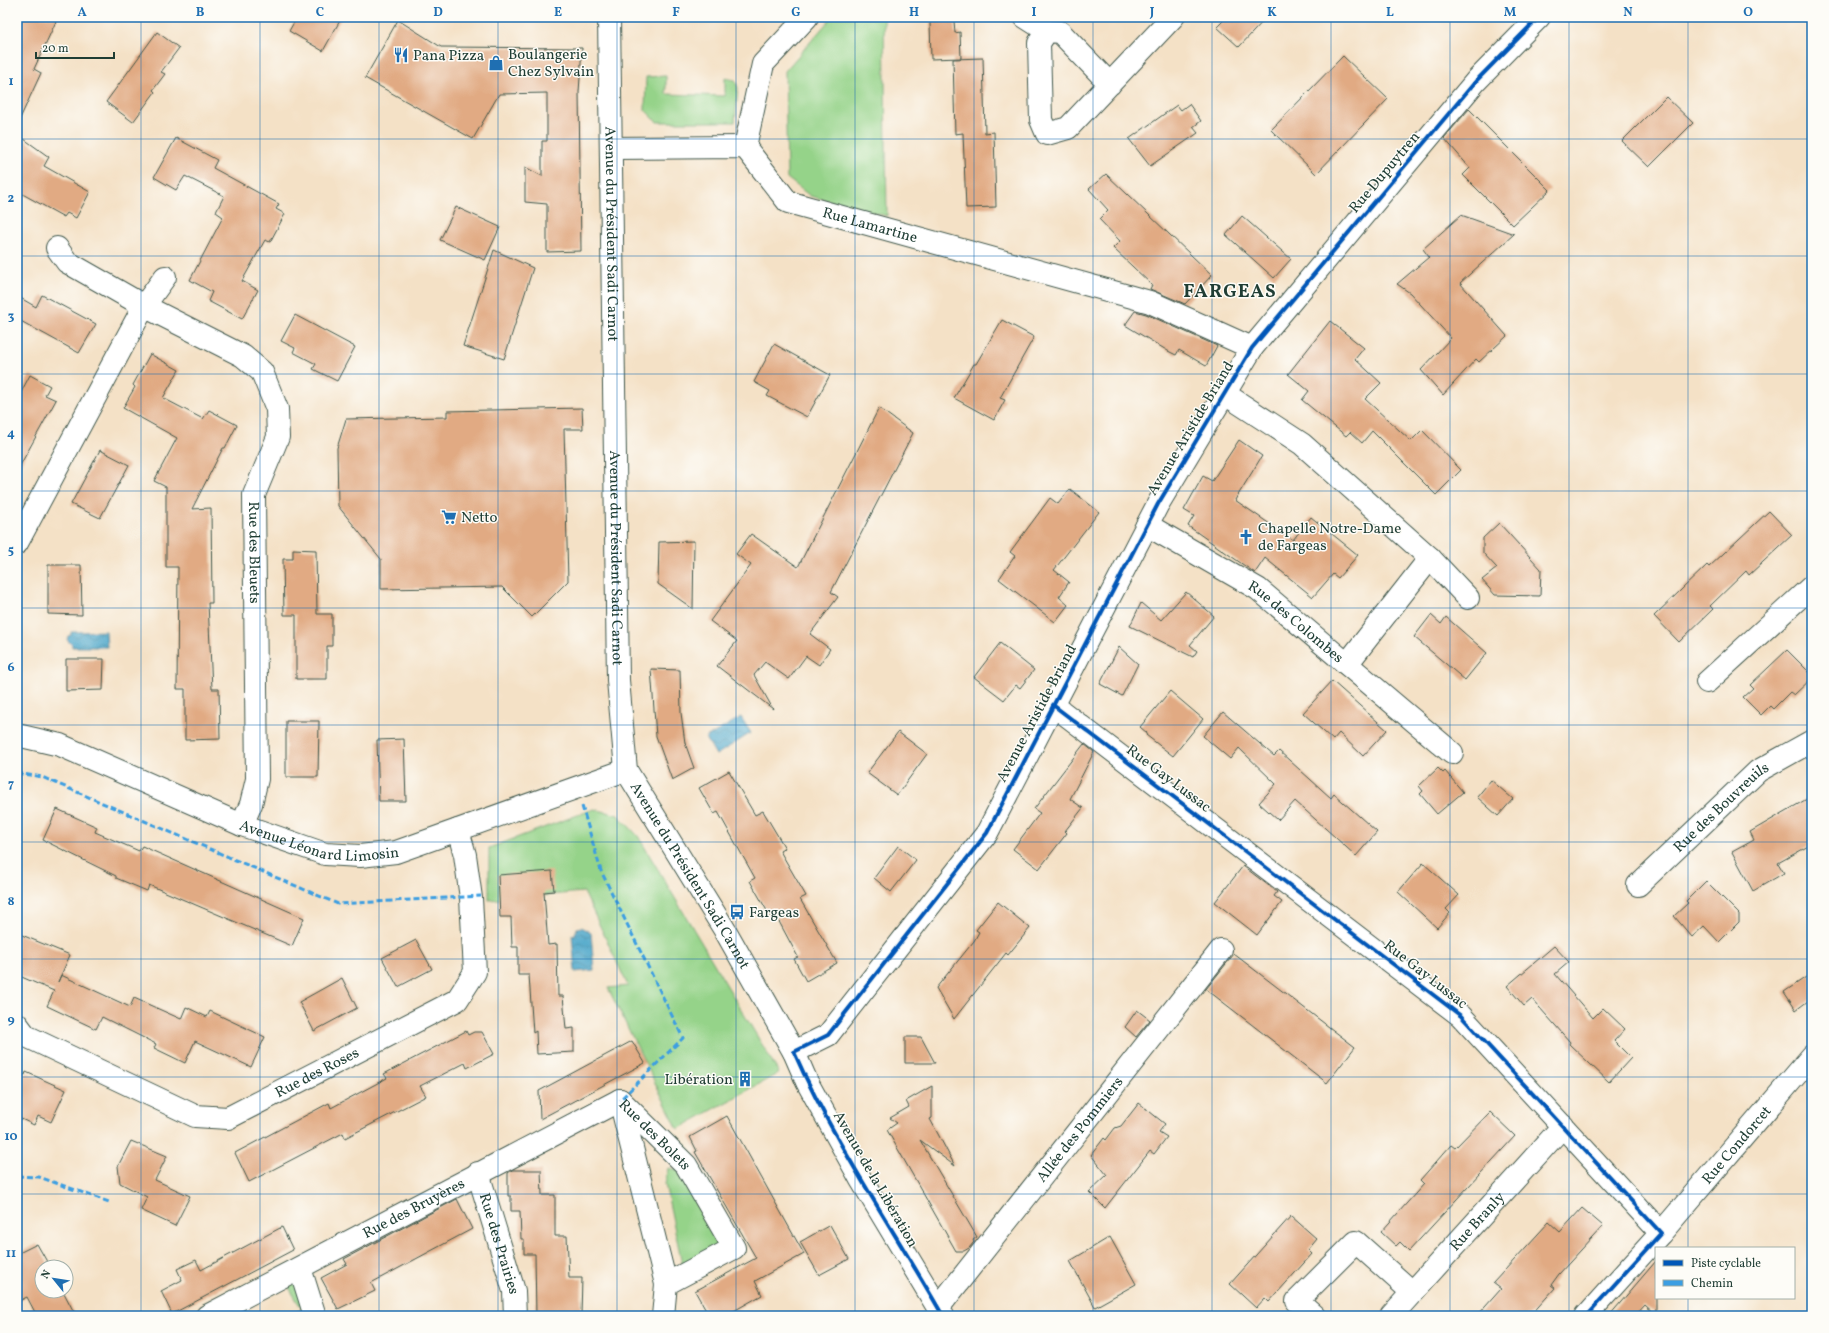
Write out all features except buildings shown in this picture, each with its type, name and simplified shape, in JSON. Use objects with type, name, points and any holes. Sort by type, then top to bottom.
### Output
[{"type":"street","name":"Avenue du Président Sadi Carnot","points":[[609,17],[618,680],[626,770],[726,932],[794,1052]]},
{"type":"street","points":[[611,148],[745,148],[763,64],[807,17]]},
{"type":"street","points":[[1024,17],[1047,31],[1060,32],[1110,84]]},
{"type":"street","points":[[1047,31],[1039,43],[1041,120],[1047,134],[1068,128],[1173,17]]},
{"type":"street","name":"Rue Dupuytren","points":[[1252,348],[1476,81],[1539,17]]},
{"type":"street","name":"Rue Lamartine","points":[[745,148],[788,202],[1150,302],[1252,348]]},
{"type":"street","name":"Rue des Bleuets","points":[[57,248],[67,262],[144,306],[243,356],[262,372],[277,409],[278,437],[254,495],[257,779],[251,804],[242,825]]},
{"type":"street","points":[[17,543],[144,306],[165,277]]},
{"type":"street","name":"Avenue Aristide Briand","points":[[794,1052],[828,1035],[987,833],[1158,504],[1252,348]]},
{"type":"street","points":[[1225,394],[1302,444],[1430,558],[1468,598]]},
{"type":"street","name":"Rue des Colombes","points":[[1147,525],[1258,589],[1346,664],[1430,558]]},
{"type":"street","points":[[1707,682],[1812,586]]},
{"type":"street","points":[[1346,664],[1452,754]]},
{"type":"street","name":"Rue Gay Lussac","points":[[1053,705],[1461,1016],[1661,1233]]},
{"type":"street","name":"Avenue Léonard Limosin","points":[[17,735],[60,745],[242,825],[325,854],[360,856],[396,852],[626,770]]},
{"type":"street","name":"Rue des Bouvreuils","points":[[1638,885],[1758,771],[1812,741]]},
{"type":"street","name":"Rue des Roses","points":[[17,1024],[26,1036],[195,1116],[228,1118],[457,1000],[475,972],[467,869],[458,830]]},
{"type":"street","name":"Allée des Pommiers","points":[[940,1312],[1221,950]]},
{"type":"street","name":"Avenue de la Libération","points":[[794,1052],[807,1082],[860,1178],[940,1312]]},
{"type":"street","name":"Rue Condorcet","points":[[1661,1233],[1812,1056]]},
{"type":"street","name":"Rue des Bruyères","points":[[207,1316],[620,1100]]},
{"type":"street","name":"Rue des Bolets","points":[[620,1100],[686,1165],[734,1248],[666,1284]]},
{"type":"street","name":"Rue des Bolets","points":[[620,1100],[666,1284],[662,1316]]},
{"type":"street","name":"Rue Branly","points":[[1391,1316],[1563,1126]]},
{"type":"street","name":"Rue des Prairies","points":[[478,1173],[514,1292],[515,1316]]},
{"type":"street","points":[[1586,1316],[1661,1233]]},
{"type":"street","points":[[1314,1316],[1297,1301],[1356,1242],[1412,1292]]},
{"type":"street","points":[[300,1268],[315,1316]]},
{"type":"green space","points":[[832,17],[884,17],[887,216],[810,196],[787,178],[785,71]]},
{"type":"green space","points":[[666,76],[666,94],[725,96],[725,78],[735,80],[738,88],[735,122],[657,122],[645,110],[646,77]]},
{"type":"green space","points":[[594,809],[618,815],[638,836],[779,1073],[678,1129],[608,988],[628,986],[584,892],[489,900],[489,848]]},
{"type":"green space","points":[[668,1168],[679,1170],[723,1246],[683,1268],[665,1184]]},
{"type":"green space","points":[[297,1281],[310,1316],[289,1316],[302,1309],[288,1286]]},
{"type":"water","points":[[106,631],[107,647],[72,647],[67,640],[68,636],[71,635],[71,632]]},
{"type":"water","points":[[741,717],[751,733],[716,755],[706,738]]},
{"type":"water","points":[[581,927],[591,933],[594,970],[575,972],[572,935],[575,934],[577,928]]},
{"type":"marked path","points":[[17,773],[42,777],[338,904],[481,896]]},
{"type":"marked path","points":[[582,806],[601,871],[683,1038],[620,1100]]},
{"type":"marked path","points":[[17,1176],[39,1177],[109,1202]]},
{"type":"cycle path","points":[[943,1316],[846,1153],[810,1086],[794,1052],[828,1035],[987,833],[1158,504],[1252,348],[1476,81],[1539,17]]},
{"type":"cycle path","points":[[1053,705],[1461,1016],[1661,1233],[1586,1316]]},
{"type":"place","name":"Pana Pizza","points":[[401,55]]},
{"type":"place","name":"Boulangerie Chez Sylvain","points":[[496,63]]},
{"type":"place","name":"Netto","points":[[449,517]]},
{"type":"place","name":"Chapelle Notre-Dame de Fargeas","points":[[1246,537]]},
{"type":"place","name":"Fargeas","points":[[737,912]]},
{"type":"place","name":"Libération","points":[[745,1079]]},
{"type":"district","name":"FARGEAS","points":[[1230,290]]}]
